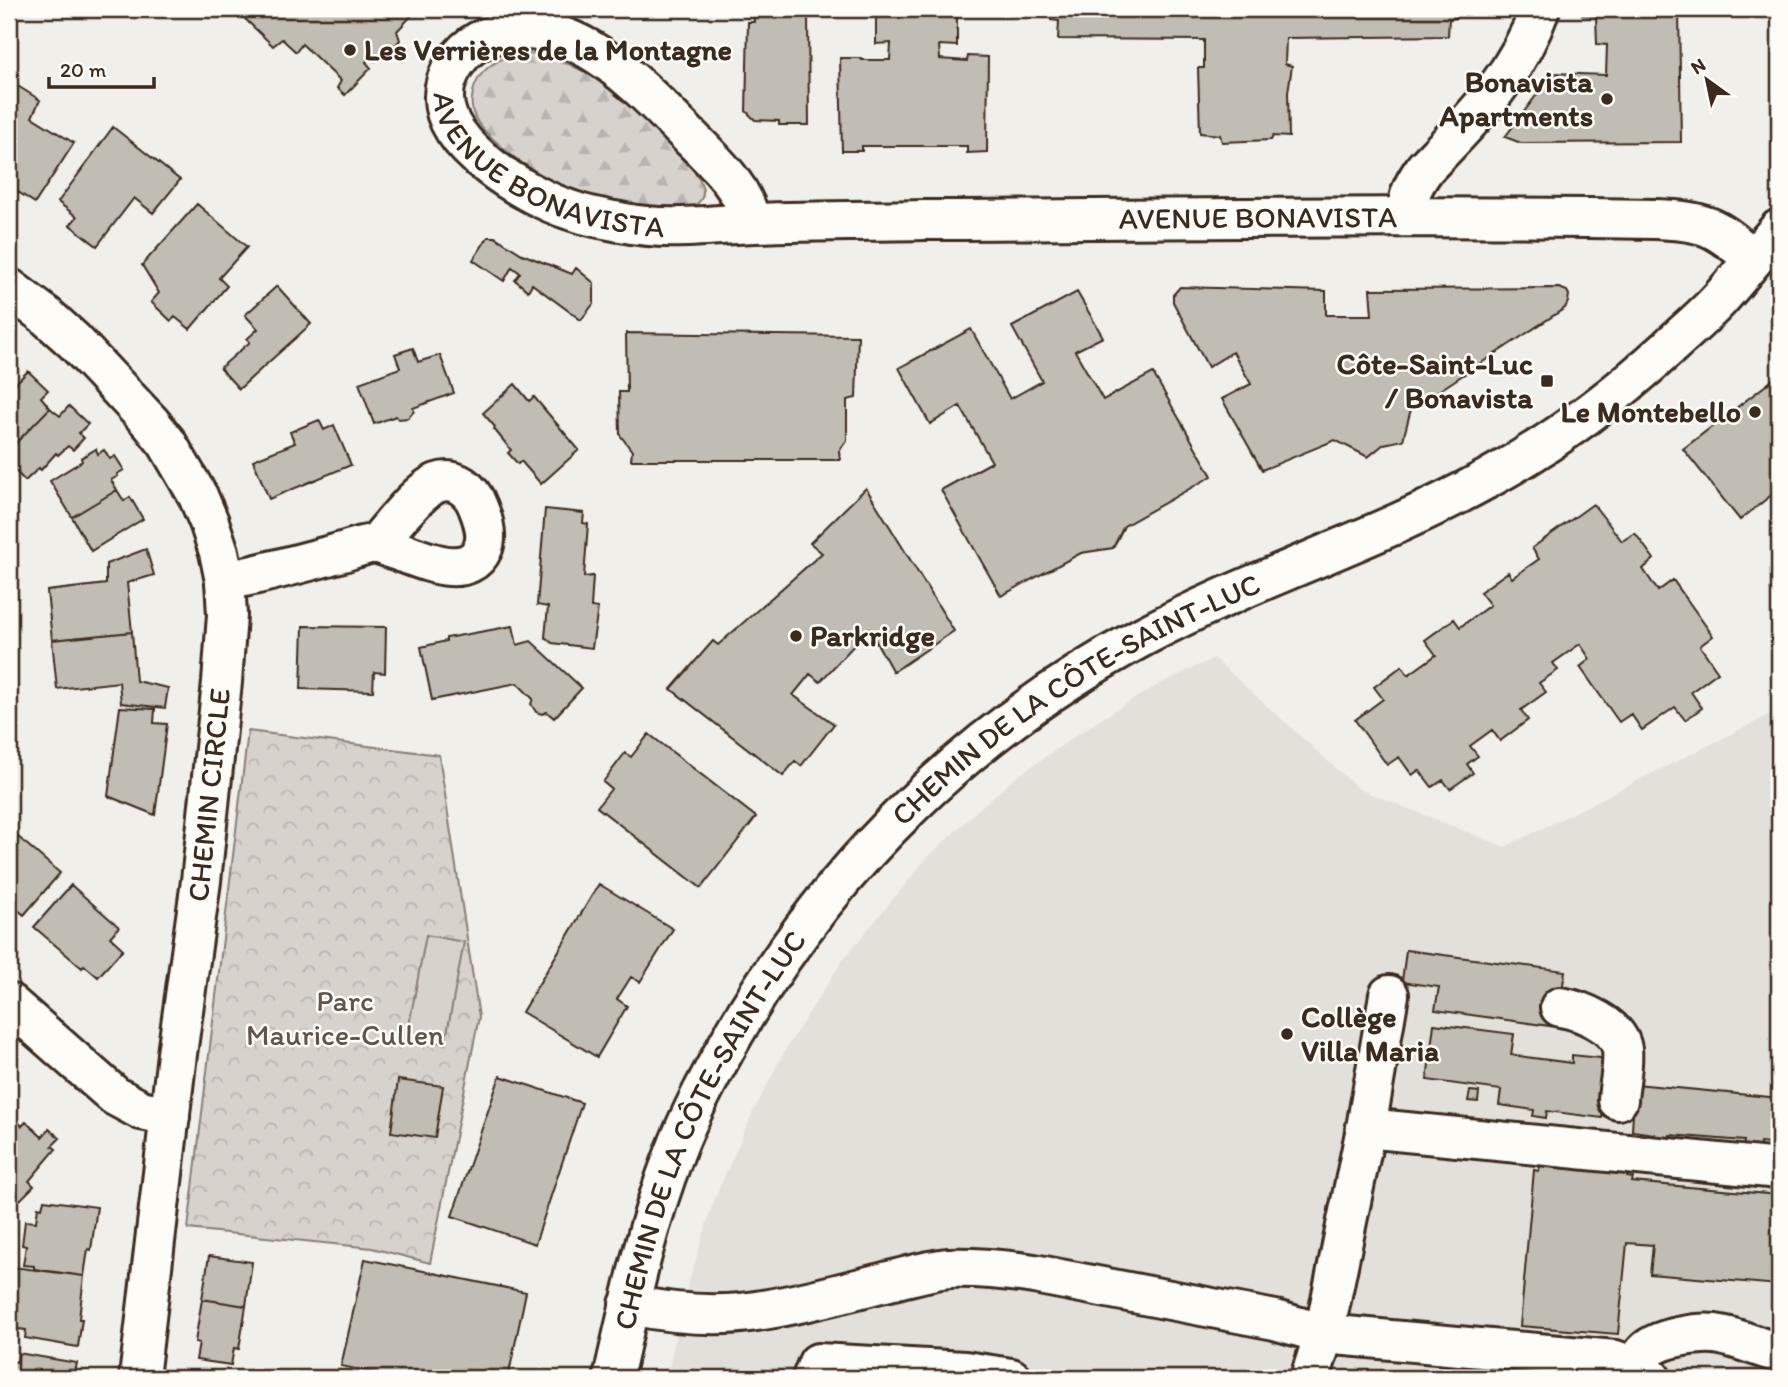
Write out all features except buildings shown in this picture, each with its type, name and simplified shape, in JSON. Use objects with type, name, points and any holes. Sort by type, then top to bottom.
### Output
[{"type":"street","points":[[1406,217],[1409,195],[1424,168],[1498,89],[1523,49],[1540,9]]},
{"type":"street","name":"AVENUE BONAVISTA","points":[[751,223],[740,194],[718,166],[619,69],[583,45],[544,32],[508,32],[471,46],[450,74],[445,85],[444,106],[455,132],[477,156],[536,195],[569,210],[648,227],[676,229],[751,223],[901,220],[1406,217],[1657,219],[1705,225],[1723,233],[1754,259]]},
{"type":"street","name":"CHEMIN DE LA CÔTE-SAINT-LUC","points":[[613,1378],[653,1217],[675,1153],[719,1060],[772,970],[830,894],[884,833],[941,777],[998,730],[1052,690],[1097,662],[1229,595],[1432,507],[1528,456],[1584,417],[1651,363],[1716,303],[1779,229]]},
{"type":"street","name":"CHEMIN CIRCLE","points":[[9,288],[74,341],[167,443],[183,468],[205,513],[219,552],[225,581],[227,614],[222,682],[201,881],[178,1042],[139,1378]]},
{"type":"street","points":[[225,581],[376,544]]},
{"type":"street","points":[[1310,1378],[1324,1334],[1366,1128],[1389,995]]},
{"type":"street","points":[[9,1003],[115,1096],[141,1110],[170,1116]]},
{"type":"street","points":[[1560,1007],[1581,1012],[1596,1020],[1610,1029],[1622,1046],[1613,1153]]},
{"type":"street","points":[[1366,1128],[1779,1169]]},
{"type":"street","points":[[629,1305],[671,1313],[754,1312],[948,1268],[997,1269],[1275,1320],[1324,1334],[1615,1360],[1644,1374]]},
{"type":"street","points":[[1644,1374],[1641,1357],[1644,1351],[1669,1339],[1692,1335],[1720,1334],[1779,1353]]},
{"type":"street","points":[[812,1378],[818,1363],[965,1371],[1012,1378]]},
{"type":"shaded area","name":"Collège Villa Maria","points":[[1214,658],[1359,789],[1505,847],[1779,708],[1779,1378],[667,1378],[682,1304],[714,1200],[752,1114],[784,1052],[842,961],[925,860],[1015,778],[1127,703]]},
{"type":"green space","points":[[520,53],[546,56],[571,65],[616,94],[693,170],[703,191],[698,203],[686,208],[670,209],[593,196],[546,178],[504,149],[478,123],[472,106],[473,92],[480,77],[497,61]]},
{"type":"green space","name":"Parc Maurice-Cullen","points":[[248,731],[439,755],[479,1017],[430,1263],[372,1248],[188,1229]]},
{"type":"green space","points":[[426,935],[464,942],[445,1044],[407,1036]]},
{"type":"place","name":"Les Verrières de la Montagne","points":[[350,50]]},
{"type":"place","name":"Bonavista Apartments","points":[[1607,99]]},
{"type":"place","name":"Côte-Saint-Luc / Bonavista","points":[[1547,381]]},
{"type":"place","name":"Le Montebello","points":[[1755,412]]},
{"type":"place","name":"Parkridge","points":[[796,636]]},
{"type":"place","name":"Collège Villa Maria","points":[[1287,1034]]}]
